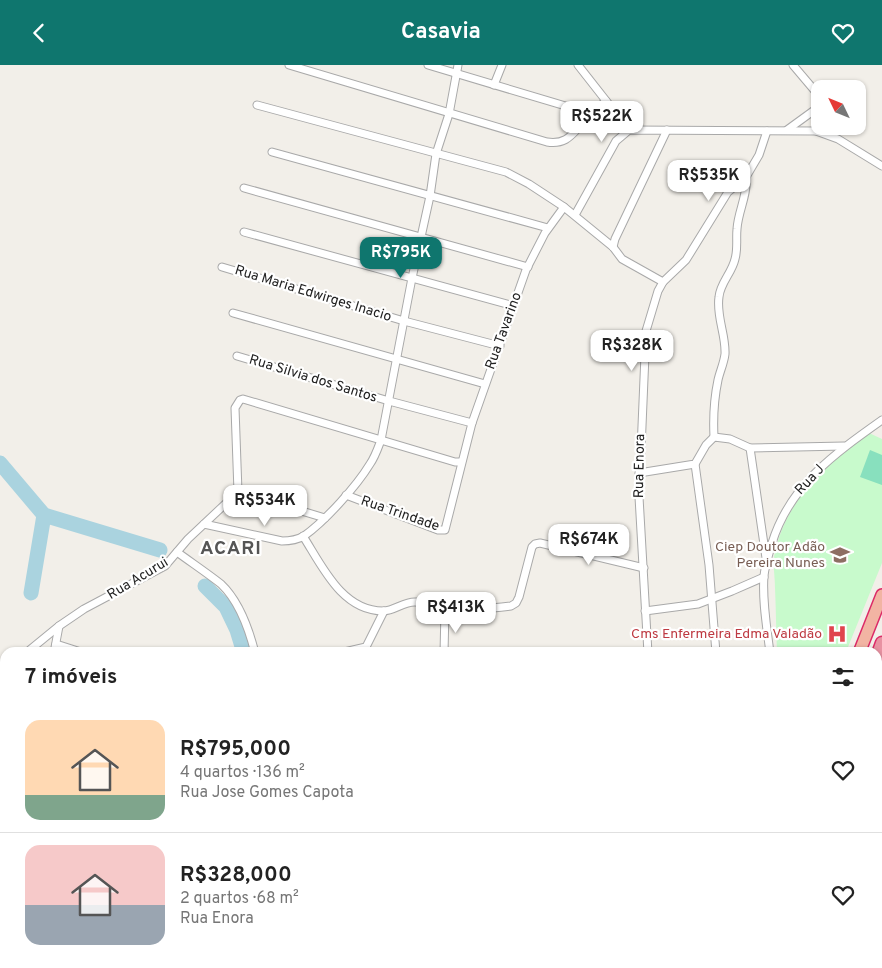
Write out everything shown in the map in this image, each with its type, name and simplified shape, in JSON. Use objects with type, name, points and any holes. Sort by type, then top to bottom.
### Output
[{"type":"highway","points":[[861,647],[882,595]]},
{"type":"street","points":[[289,65],[449,114],[554,143],[566,141],[586,121],[587,117],[606,101]]},
{"type":"street","points":[[428,65],[579,110],[587,117]]},
{"type":"street","points":[[204,524],[282,541],[293,541],[303,536],[325,518],[371,464],[381,440],[412,278],[430,196],[436,154],[449,114],[458,65]]},
{"type":"street","points":[[494,85],[502,65]]},
{"type":"street","points":[[578,65],[629,130]]},
{"type":"street","points":[[793,65],[811,85]]},
{"type":"street","points":[[257,105],[506,172],[529,184],[575,215],[613,247],[622,259],[663,282],[686,260],[728,192],[746,177],[759,155],[767,131]]},
{"type":"street","points":[[787,130],[811,113]]},
{"type":"street","points":[[575,215],[616,141],[629,130],[811,131]]},
{"type":"street","points":[[613,247],[615,239],[667,130]]},
{"type":"street","points":[[827,135],[838,139],[882,165]]},
{"type":"street","points":[[272,152],[548,228]]},
{"type":"street","points":[[716,647],[709,565],[695,464],[706,445],[714,437],[714,406],[718,378],[725,355],[725,342],[718,306],[719,296],[736,259],[736,229],[746,191],[746,177]]},
{"type":"street","points":[[244,188],[528,267]]},
{"type":"street","name":"Rua Tavarino","points":[[461,462],[485,384],[528,267],[548,228],[564,207]]},
{"type":"street","points":[[244,231],[514,306]]},
{"type":"street","name":"Rua Maria Edwirges Inacio","points":[[222,267],[404,321],[500,346]]},
{"type":"street","name":"Rua Enora","points":[[648,647],[639,473],[646,331],[654,301],[663,282]]},
{"type":"street","points":[[233,313],[485,384]]},
{"type":"street","name":"Rua Silvia dos Santos","points":[[237,356],[389,401],[472,423]]},
{"type":"street","points":[[325,518],[238,491],[235,407],[240,400],[248,399],[381,440],[461,462]]},
{"type":"street","name":"Rua J","points":[[770,647],[764,577],[766,561],[777,528],[796,493],[813,474],[844,446],[882,420]]},
{"type":"street","points":[[714,437],[730,439],[750,448],[844,446]]},
{"type":"street","name":"Rua J","points":[[750,448],[766,561]]},
{"type":"street","name":"Rua Trindade","points":[[346,495],[442,531],[446,527],[461,462]]},
{"type":"street","points":[[639,473],[695,464]]},
{"type":"street","name":"Rua Acurui","points":[[33,647],[84,609],[165,566],[188,539],[238,491]]},
{"type":"street","points":[[303,536],[327,573],[350,601],[365,608],[384,611],[390,611],[414,602],[445,610],[502,607],[516,603],[529,553],[535,544],[544,543],[644,568]]},
{"type":"street","points":[[177,553],[222,585],[237,605],[253,647]]},
{"type":"street","points":[[645,611],[698,604],[712,600],[764,577]]},
{"type":"street","points":[[445,610],[445,647]]},
{"type":"street","points":[[366,647],[384,611]]},
{"type":"street","points":[[55,647],[59,626]]},
{"type":"street","points":[[56,644],[65,647]]},
{"type":"green space","points":[[869,433],[882,439],[882,563],[848,647],[777,647],[774,557],[779,536],[797,501],[809,486],[837,459]]},
{"type":"green space","points":[[870,450],[882,455],[882,485],[860,477]]},
{"type":"waterway","points":[[0,463],[44,515],[160,550]]},
{"type":"waterway","points":[[31,593],[44,515]]},
{"type":"waterway","points":[[205,586],[226,607],[237,630],[242,647]]},
{"type":"place","name":"Ciep Doutor Adão Pereira Nunes","points":[[840,555]]},
{"type":"place","name":"Cms Enfermeira Edma Valadão","points":[[837,634]]},
{"type":"district","name":"ACARI","points":[[231,549]]}]
